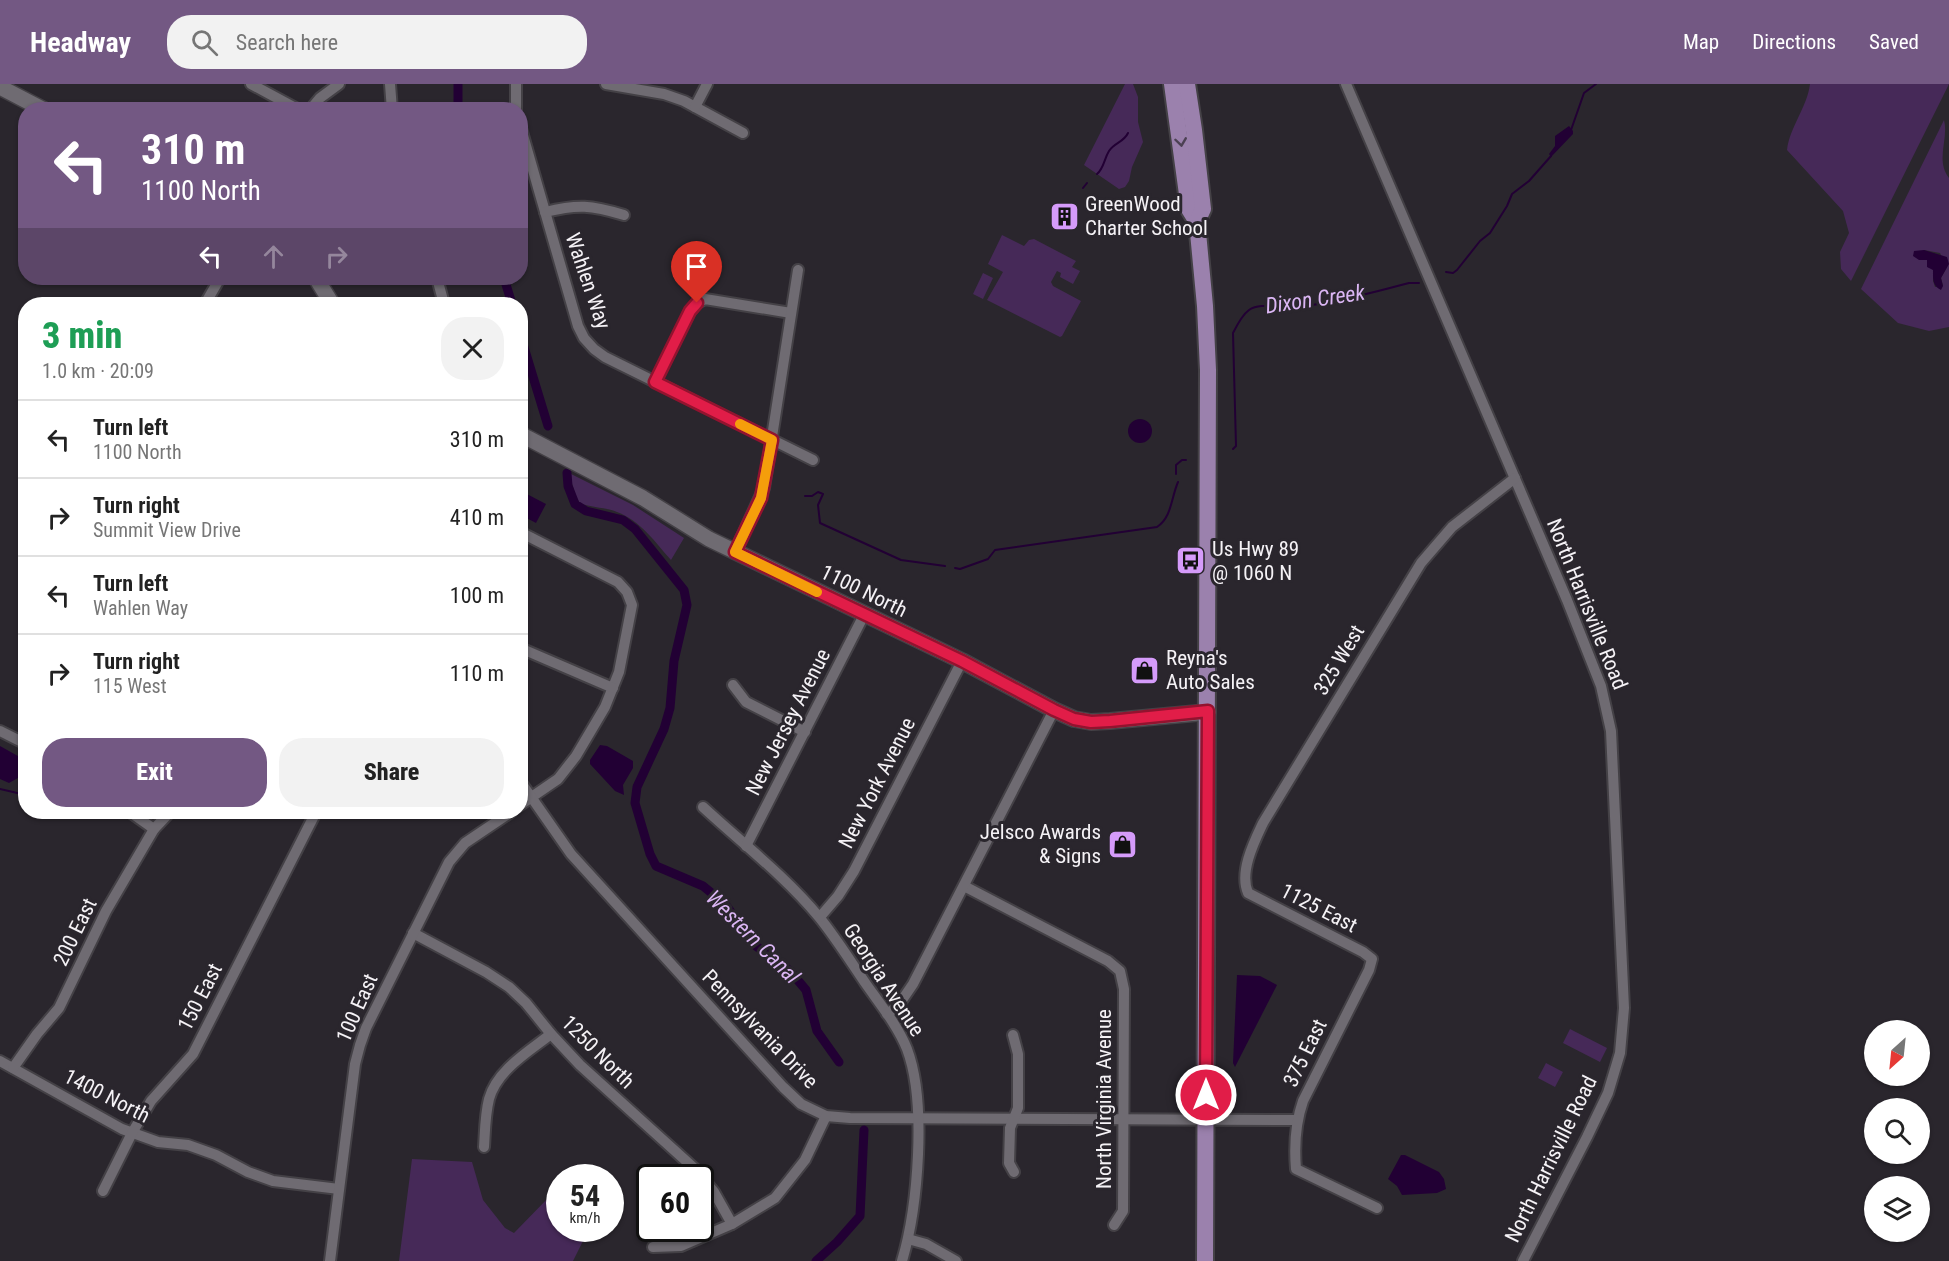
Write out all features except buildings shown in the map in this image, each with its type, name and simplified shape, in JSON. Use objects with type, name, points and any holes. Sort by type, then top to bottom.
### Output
[{"type":"main road","points":[[1172,84],[1189,209],[1197,222],[1208,370],[1205,1261]]},
{"type":"main road","points":[[1187,84],[1203,209],[1197,222]]},
{"type":"street","points":[[251,84],[284,102]]},
{"type":"street","points":[[317,102],[339,84]]},
{"type":"street","points":[[390,84],[391,102]]},
{"type":"street","points":[[516,84],[516,102]]},
{"type":"street","points":[[606,84],[664,94],[695,107],[743,133]]},
{"type":"street","points":[[695,107],[706,84]]},
{"type":"street","name":"North Harrisville Road","points":[[1346,84],[1515,478],[1601,686],[1611,731],[1624,1008],[1620,1053],[1608,1093],[1523,1261]]},
{"type":"street","points":[[0,87],[29,102]]},
{"type":"street","name":"Wahlen Way","points":[[528,153],[579,326],[584,338],[594,349],[605,357],[813,460]]},
{"type":"street","points":[[545,212],[584,206],[624,215]]},
{"type":"street","points":[[735,552],[761,498],[798,270]]},
{"type":"street","points":[[655,382],[690,311],[697,303],[705,299],[791,313]]},
{"type":"street","name":"1100 North","points":[[528,440],[644,498],[709,539],[962,661],[1074,719],[1091,722],[1208,711]]},
{"type":"street","name":"325 West","points":[[1248,893],[1245,881],[1247,866],[1251,849],[1263,823],[1421,563],[1452,527],[1515,478]]},
{"type":"street","points":[[528,536],[618,582],[627,592],[632,605],[619,672],[605,707],[576,756],[558,779],[528,801]]},
{"type":"street","name":"New Jersey Avenue","points":[[746,846],[864,615]]},
{"type":"street","points":[[528,651],[613,688]]},
{"type":"street","name":"New York Avenue","points":[[820,917],[855,871],[962,661]]},
{"type":"street","points":[[733,685],[746,702],[805,732]]},
{"type":"street","points":[[887,1014],[908,994],[1054,710]]},
{"type":"street","points":[[0,731],[18,740]]},
{"type":"street","name":"Pennsylvania Drive","points":[[528,791],[571,854],[775,1079],[801,1104],[826,1116],[1296,1120]]},
{"type":"street","name":"Georgia Avenue","points":[[703,807],[793,888],[820,917],[887,1014],[907,1048],[916,1079],[916,1180],[908,1239],[902,1261]]},
{"type":"street","points":[[140,819],[154,829]]},
{"type":"street","name":"200 East","points":[[13,1068],[59,1008],[106,911],[154,829],[163,819]]},
{"type":"street","name":"150 East","points":[[103,1191],[132,1133],[152,1101],[192,1054],[312,819]]},
{"type":"street","name":"100 East","points":[[330,1261],[355,1064],[366,1028],[449,862],[465,843],[501,819]]},
{"type":"street","name":"North Virginia Avenue","points":[[964,886],[1108,961],[1120,971],[1124,989],[1123,1211],[1114,1225]]},
{"type":"street","name":"1125 East","points":[[1248,893],[1363,952],[1372,959]]},
{"type":"street","name":"1250 North","points":[[413,933],[509,987],[526,1003],[551,1035],[580,1065],[695,1170],[714,1192],[732,1224]]},
{"type":"street","name":"375 East","points":[[1372,959],[1369,970],[1311,1082],[1296,1120],[1294,1145],[1296,1169],[1377,1208]]},
{"type":"street","points":[[484,1147],[489,1099],[496,1083],[507,1070],[551,1035]]},
{"type":"street","points":[[1013,1035],[1018,1054],[1018,1108],[1010,1128],[1009,1163],[1014,1172]]},
{"type":"street","name":"1400 North","points":[[0,1061],[132,1133],[158,1142],[188,1145],[216,1155],[248,1172],[273,1180],[339,1189]]},
{"type":"street","points":[[653,1247],[681,1246],[732,1224],[775,1198],[805,1160],[826,1116]]},
{"type":"street","points":[[908,1239],[926,1244],[956,1261]]},
{"type":"shaded area","points":[[1125,84],[1133,84],[1138,97],[1138,122],[1143,142],[1132,167],[1129,181],[1125,187],[1119,189],[1084,165]]},
{"type":"shaded area","points":[[1810,84],[1949,84],[1851,281],[1841,269],[1840,252],[1849,233],[1843,211],[1787,150],[1791,133],[1806,101]]},
{"type":"shaded area","points":[[1944,120],[1943,164],[1949,178],[1949,327],[1929,331],[1898,323],[1861,289]],"holes":[[[1924,250],[1940,253],[1947,267],[1941,278],[1943,286],[1935,287],[1933,270],[1927,260],[1922,259]]]},
{"type":"shaded area","points":[[1569,126],[1573,134],[1551,157],[1549,154],[1555,146],[1555,136]]},
{"type":"shaded area","points":[[1002,235],[1024,246],[1029,240],[1034,239],[1076,261],[1072,267],[1080,271],[1073,284],[1060,277],[1061,273],[1057,271],[1051,282],[1053,286],[1081,301],[1062,336],[987,300],[1003,272],[988,264]]},
{"type":"shaded area","points":[[1924,250],[1947,257],[1949,264],[1941,278],[1943,286],[1941,290],[1933,279],[1933,270],[1927,267],[1927,260],[1919,260],[1913,256],[1914,251]]},
{"type":"shaded area","points":[[983,273],[993,278],[983,299],[973,294]]},
{"type":"shaded area","points":[[1140,419],[1149,422],[1152,431],[1149,440],[1140,443],[1131,440],[1128,431],[1131,422]]},
{"type":"shaded area","points":[[569,473],[633,505],[684,538],[671,560],[647,533],[626,516],[612,510],[580,503]]},
{"type":"shaded area","points":[[528,495],[546,504],[536,523],[528,519]]},
{"type":"shaded area","points":[[600,745],[607,746],[633,761],[633,768],[623,785],[624,795],[615,791],[590,764],[590,760]]},
{"type":"shaded area","points":[[0,746],[18,756],[18,778],[9,783],[0,779]]},
{"type":"shaded area","points":[[1237,975],[1260,976],[1277,985],[1235,1067],[1233,1063]]},
{"type":"shaded area","points":[[1570,1029],[1607,1048],[1600,1062],[1563,1043]]},
{"type":"shaded area","points":[[1546,1063],[1563,1072],[1555,1087],[1538,1078]]},
{"type":"shaded area","points":[[1401,1155],[1439,1172],[1444,1179],[1446,1189],[1437,1193],[1402,1195],[1397,1186],[1388,1179]]},
{"type":"shaded area","points":[[412,1159],[472,1162],[483,1200],[505,1228],[514,1233],[546,1200],[546,1242],[582,1242],[573,1261],[399,1261]]},
{"type":"waterway","name":"Western Canal","points":[[458,84],[458,102]]},
{"type":"waterway","name":"Dixon Creek","points":[[1571,130],[1584,93],[1596,84]]},
{"type":"waterway","points":[[1097,174],[1109,151],[1128,133]]},
{"type":"waterway","name":"Dixon Creek","points":[[1446,272],[1453,273],[1457,270],[1480,241],[1490,233],[1512,194],[1529,181],[1551,156]]},
{"type":"waterway","points":[[1083,188],[1087,183]]},
{"type":"waterway","name":"Dixon Creek","points":[[1233,449],[1236,446],[1233,333],[1246,312],[1262,306],[1286,307],[1317,304],[1409,283],[1419,283]]},
{"type":"waterway","name":"Western Canal","points":[[506,285],[510,297]]},
{"type":"waterway","name":"Western Canal","points":[[528,360],[548,426]]},
{"type":"waterway","name":"Dixon Creek","points":[[1176,474],[1176,465],[1186,460]]},
{"type":"waterway","name":"Western Canal","points":[[567,473],[568,486],[575,504],[586,511],[623,520],[635,529],[684,590],[687,605],[674,661],[670,708],[664,729],[637,787],[635,803],[650,854],[656,866],[703,886],[725,904],[756,946],[790,971],[806,990],[817,1031],[839,1062]]},
{"type":"waterway","name":"Dixon Creek","points":[[955,568],[960,569],[988,559],[995,550],[1157,527],[1166,518],[1178,482]]},
{"type":"waterway","name":"Dixon Creek","points":[[805,496],[812,496],[818,492],[823,494],[818,505],[820,523],[901,560],[945,566]]},
{"type":"waterway","name":"Dixon Creek","points":[[0,789],[18,793]]},
{"type":"waterway","name":"Western Canal","points":[[816,1261],[860,1216],[864,1130]]},
{"type":"slow traffic","points":[[740,424],[772,440],[761,498],[735,552],[817,592]]},
{"type":"place","name":"GreenWood Charter School","points":[[1064,216]]},
{"type":"place","name":"Us Hwy 89 @ 1060 N","points":[[1191,561]]},
{"type":"place","name":"Reyna's Auto Sales","points":[[1145,670]]},
{"type":"place","name":"Jelsco Awards & Signs","points":[[1122,844]]},
{"type":"route","points":[[697,303],[690,311],[655,382],[772,440],[761,498],[735,552],[962,661],[1074,719],[1091,722],[1110,721],[1208,711],[1206,1095]]}]
